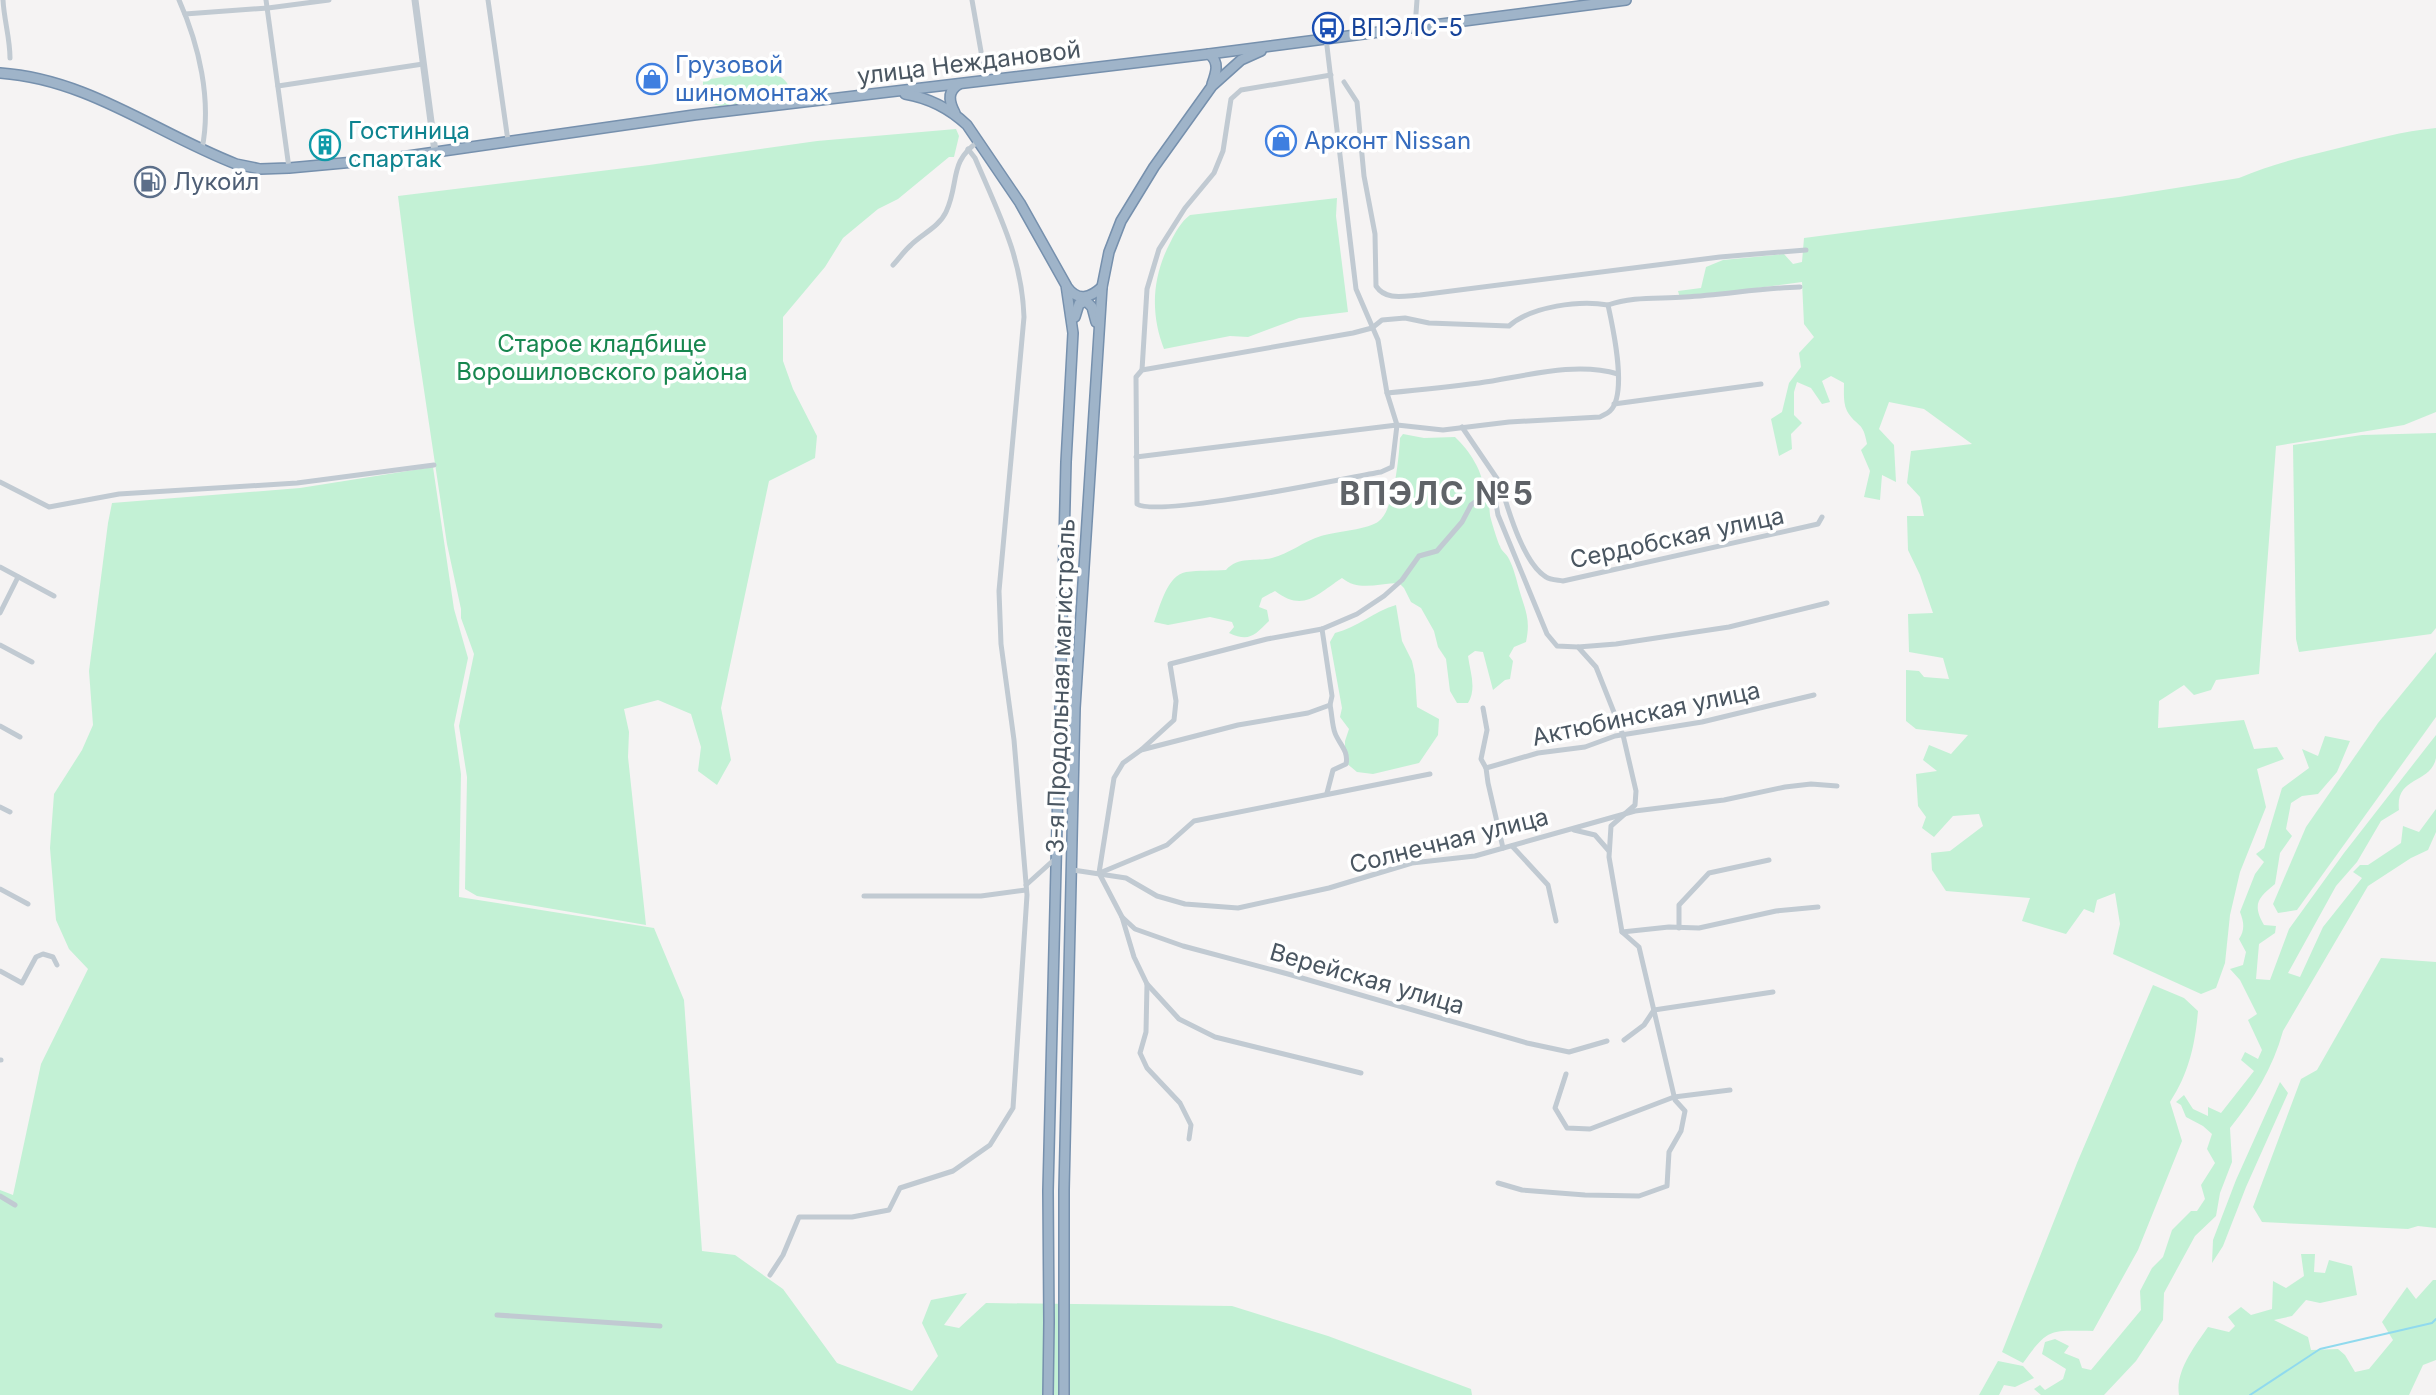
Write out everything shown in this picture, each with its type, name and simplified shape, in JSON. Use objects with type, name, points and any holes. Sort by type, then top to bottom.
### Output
[{"type":"highway","name":"улица Неждановой","points":[[0,72],[44,79],[85,92],[236,164],[260,169],[289,168],[435,152],[694,115],[1274,46],[1626,0]]},
{"type":"highway","name":"3-я Продольная магистраль","points":[[1064,1395],[1064,1190],[1075,708],[1102,287],[1109,252],[1121,221],[1154,167],[1212,86],[1241,60],[1274,46]]},
{"type":"highway","points":[[1209,54],[1215,60],[1217,68],[1212,86]]},
{"type":"highway","points":[[956,114],[950,104],[950,95],[954,87],[961,83]]},
{"type":"highway","points":[[892,92],[930,100],[956,114]]},
{"type":"highway","name":"3-я Продольная магистраль","points":[[956,114],[979,141],[1020,204],[1066,285],[1072,309],[1048,1191],[1048,1395]]},
{"type":"highway","points":[[1066,285],[1075,295],[1085,298],[1102,287]]},
{"type":"highway","points":[[1073,333],[1076,310],[1083,301],[1092,307],[1098,334]]},
{"type":"street","points":[[3,0],[10,58]]},
{"type":"street","points":[[179,0],[198,51],[207,125],[202,149]]},
{"type":"street","points":[[266,0],[289,168]]},
{"type":"street","points":[[185,14],[329,0]]},
{"type":"street","points":[[415,0],[435,152]]},
{"type":"street","points":[[488,0],[508,141]]},
{"type":"street","points":[[972,0],[986,80]]},
{"type":"street","points":[[1415,27],[1417,0]]},
{"type":"street","points":[[1326,38],[1331,75],[1356,289],[1378,340],[1387,393],[1398,425],[1392,467],[1381,472],[1265,494],[1143,508],[1138,504],[1136,377],[1142,370],[1147,289],[1159,249],[1185,208],[1214,173],[1223,151],[1231,99],[1241,90],[1331,75]]},
{"type":"street","points":[[278,86],[423,64]]},
{"type":"street","points":[[1344,82],[1357,102],[1364,176],[1375,234],[1377,286],[1381,293],[1390,296],[1420,295],[1720,257],[1806,250]]},
{"type":"street","points":[[893,265],[946,214],[954,189],[956,168],[968,149],[979,141]]},
{"type":"street","points":[[770,1275],[783,1255],[799,1217],[852,1217],[889,1210],[900,1188],[953,1171],[990,1145],[1013,1108],[1026,888],[1014,740],[1001,644],[999,591],[1024,299],[1011,239],[975,158],[968,149]]},
{"type":"street","points":[[1142,370],[1373,328],[1382,320],[1405,318],[1429,323],[1509,326],[1517,319],[1555,306],[1591,302],[1608,305],[1649,298],[1684,298],[1800,288]]},
{"type":"street","points":[[1136,457],[1398,425],[1443,430],[1600,417],[1611,411],[1617,398],[1616,339],[1608,305]]},
{"type":"street","points":[[1387,393],[1579,369],[1618,374]]},
{"type":"street","points":[[1614,404],[1761,384]]},
{"type":"street","name":"Сердобская улица","points":[[1462,427],[1500,483],[1520,541],[1547,578],[1563,581],[1818,524],[1822,517]]},
{"type":"street","points":[[0,482],[49,508],[119,494],[297,482],[434,466]]},
{"type":"street","points":[[1361,1073],[1215,1037],[1179,1020],[1147,984],[1134,957],[1122,918],[1099,873],[1114,778],[1124,763],[1174,720],[1176,701],[1170,664],[1267,639],[1322,629],[1357,614],[1402,580],[1419,556],[1437,551],[1462,522],[1471,505],[1500,483]]},
{"type":"street","points":[[1500,483],[1494,492],[1498,515],[1547,634],[1557,646],[1616,644],[1729,628],[1827,603]]},
{"type":"street","points":[[0,566],[54,596]]},
{"type":"street","points":[[0,613],[19,577]]},
{"type":"street","points":[[1322,629],[1335,735],[1343,744],[1348,758],[1346,764],[1333,770],[1326,793]]},
{"type":"street","points":[[0,646],[32,662]]},
{"type":"street","points":[[1498,1183],[1522,1190],[1639,1196],[1667,1186],[1669,1152],[1681,1131],[1685,1111],[1674,1097],[1639,947],[1622,932],[1609,852],[1611,826],[1635,804],[1636,791],[1623,735],[1596,667],[1578,647]]},
{"type":"street","name":"Актюбинская улица","points":[[1486,768],[1538,754],[1585,747],[1623,735],[1702,722],[1814,695]]},
{"type":"street","points":[[1141,750],[1238,725],[1308,713],[1330,705]]},
{"type":"street","points":[[1483,708],[1487,730],[1480,759],[1486,768],[1503,848]]},
{"type":"street","points":[[0,726],[20,737]]},
{"type":"street","points":[[1099,873],[1167,845],[1194,821],[1430,774]]},
{"type":"street","name":"Солнечная улица","points":[[1073,870],[1126,878],[1157,895],[1185,904],[1238,908],[1329,888],[1412,863],[1475,856],[1625,814],[1724,800],[1785,787],[1811,784],[1837,786]]},
{"type":"street","points":[[0,807],[10,812]]},
{"type":"street","points":[[1571,829],[1595,835],[1609,852]]},
{"type":"street","points":[[1511,846],[1548,885],[1556,921]]},
{"type":"street","points":[[864,896],[981,896],[1026,888],[1056,858]]},
{"type":"street","points":[[1679,928],[1679,905],[1709,873],[1769,860]]},
{"type":"street","points":[[0,889],[28,904]]},
{"type":"street","points":[[1622,932],[1646,928],[1699,928],[1776,911],[1818,907]]},
{"type":"street","name":"Верейская улица","points":[[1122,918],[1135,929],[1183,946],[1527,1043],[1569,1052],[1607,1041]]},
{"type":"street","points":[[0,971],[22,983],[36,957],[43,954],[53,957],[57,965]]},
{"type":"street","points":[[1147,984],[1146,1032],[1140,1053],[1147,1068],[1180,1103],[1191,1125],[1189,1139]]},
{"type":"street","points":[[1654,1010],[1773,992]]},
{"type":"street","points":[[1624,1040],[1644,1025],[1654,1010]]},
{"type":"street","points":[[1566,1074],[1555,1108],[1567,1128],[1590,1129],[1674,1097],[1730,1090]]},
{"type":"street","points":[[0,1196],[15,1205]]},
{"type":"street","points":[[497,1315],[660,1326]]},
{"type":"green space","points":[[766,71],[785,80],[790,92],[787,96],[721,106],[712,104],[703,95],[703,80]]},
{"type":"green space","points":[[2436,128],[2436,412],[2404,425],[2276,446],[2259,674],[2216,680],[2211,690],[2194,695],[2184,685],[2159,701],[2158,728],[2244,720],[2254,749],[2277,747],[2284,759],[2257,769],[2266,807],[2240,872],[2230,915],[2225,963],[2216,988],[2201,994],[2113,954],[2120,924],[2115,893],[2097,900],[2094,913],[2084,909],[2066,934],[2022,921],[2030,898],[1946,891],[1932,870],[1931,853],[1950,851],[1983,826],[1979,814],[1953,816],[1934,837],[1922,828],[1926,817],[1918,806],[1916,774],[1937,771],[1923,760],[1929,745],[1951,754],[1968,735],[1916,729],[1906,721],[1906,670],[1919,671],[1924,677],[1949,679],[1943,658],[1909,652],[1908,614],[1933,613],[1908,550],[1907,516],[1924,516],[1920,497],[1907,483],[1911,451],[1972,444],[1924,409],[1889,402],[1879,429],[1894,445],[1896,482],[1882,475],[1880,500],[1864,497],[1870,471],[1861,450],[1867,444],[1865,436],[1862,427],[1846,408],[1844,383],[1831,376],[1822,381],[1830,402],[1822,404],[1811,388],[1797,382],[1794,415],[1802,423],[1791,434],[1792,449],[1779,456],[1771,419],[1782,412],[1789,383],[1801,367],[1799,353],[1814,337],[1804,324],[1802,282],[1680,298],[1678,291],[1701,288],[1706,267],[1723,260],[1784,254],[1793,264],[1802,262],[1804,238],[2119,197],[2239,178],[2314,154],[2387,136]]},
{"type":"green space","name":"Старое кладбище Ворошиловского района","points":[[956,129],[959,136],[954,157],[949,157],[898,199],[878,209],[843,238],[825,267],[783,317],[783,361],[793,389],[817,436],[815,458],[769,481],[721,708],[731,760],[717,785],[698,771],[701,747],[691,714],[658,700],[624,709],[629,732],[628,757],[646,925],[477,896],[465,889],[467,777],[459,726],[474,654],[461,618],[447,544],[398,196],[817,141]]},
{"type":"green space","points":[[1337,198],[1336,216],[1348,312],[1299,318],[1248,337],[1230,336],[1164,349],[1155,308],[1157,281],[1165,254],[1177,230],[1190,215]]},
{"type":"green space","points":[[2436,433],[2436,628],[2431,634],[2299,652],[2296,639],[2293,445],[2362,435]]},
{"type":"green space","points":[[1403,434],[1424,438],[1455,437],[1471,456],[1479,471],[1494,530],[1512,566],[1528,621],[1526,642],[1514,647],[1509,656],[1513,661],[1510,679],[1493,690],[1483,652],[1475,651],[1468,656],[1472,680],[1471,697],[1468,703],[1457,703],[1450,691],[1446,659],[1438,647],[1434,631],[1421,608],[1411,602],[1399,583],[1362,586],[1342,578],[1317,595],[1302,601],[1285,597],[1275,591],[1262,598],[1259,607],[1267,610],[1269,621],[1255,634],[1246,637],[1229,633],[1234,627],[1232,622],[1210,617],[1168,625],[1154,622],[1165,592],[1179,574],[1226,570],[1241,561],[1272,558],[1321,536],[1379,521],[1392,495],[1400,438]]},
{"type":"green space","points":[[433,467],[454,609],[468,658],[454,725],[461,774],[459,897],[654,928],[684,1000],[702,1251],[735,1255],[783,1289],[837,1363],[912,1391],[938,1356],[922,1323],[931,1300],[967,1293],[944,1325],[959,1328],[986,1303],[1232,1306],[1328,1336],[1471,1389],[1472,1395],[0,1395],[0,1190],[13,1195],[41,1064],[88,969],[69,949],[56,920],[50,848],[54,794],[82,750],[93,725],[89,671],[112,503],[300,488]]},
{"type":"green space","points":[[1396,605],[1402,641],[1412,661],[1415,675],[1417,707],[1439,719],[1438,735],[1419,763],[1373,774],[1357,772],[1345,762],[1345,741],[1349,729],[1340,717],[1342,708],[1330,642],[1335,633]]},
{"type":"green space","points":[[2436,652],[2436,717],[2297,910],[2278,913],[2273,904],[2306,827],[2378,723]]},
{"type":"green space","points":[[2436,735],[2436,758],[2433,766],[2402,791],[2399,810],[2381,821],[2357,862],[2336,886],[2288,973],[2300,977],[2323,927],[2362,878],[2353,872],[2360,865],[2368,865],[2401,843],[2403,826],[2419,832],[2436,809],[2436,832],[2428,850],[2368,886],[2283,1031],[2262,1082],[2230,1128],[2232,1162],[2220,1193],[2216,1216],[2195,1236],[2164,1293],[2163,1320],[2136,1361],[2104,1395],[2041,1395],[2034,1389],[2040,1385],[2045,1390],[2063,1379],[2066,1369],[2042,1354],[2045,1342],[2055,1339],[2069,1346],[2064,1353],[2079,1359],[2082,1368],[2091,1370],[2141,1310],[2140,1291],[2152,1268],[2163,1257],[2172,1230],[2191,1211],[2197,1211],[2205,1199],[2201,1185],[2215,1163],[2207,1149],[2212,1134],[2186,1117],[2181,1105],[2176,1102],[2184,1095],[2193,1109],[2208,1116],[2208,1107],[2221,1113],[2254,1071],[2241,1060],[2245,1052],[2258,1059],[2262,1050],[2248,1020],[2257,1014],[2240,980],[2230,969],[2243,965],[2246,952],[2239,939],[2243,926],[2240,912],[2255,874],[2264,862],[2256,854],[2264,848],[2282,788],[2309,768],[2302,749],[2318,756],[2325,736],[2350,741],[2337,772],[2318,794],[2302,796],[2291,803],[2286,829],[2292,836],[2280,853],[2275,884],[2264,893],[2258,906],[2264,925],[2276,926],[2275,933],[2259,944],[2256,979],[2270,980],[2289,929]]},
{"type":"green space","points":[[2381,958],[2436,962],[2436,1228],[2262,1222],[2253,1207],[2301,1079],[2317,1070]]},
{"type":"green space","points":[[2153,985],[2184,998],[2198,1011],[2190,1058],[2170,1102],[2182,1141],[2138,1250],[2093,1331],[2059,1332],[2045,1337],[2023,1363],[2002,1352],[2077,1163]]},
{"type":"green space","points":[[2280,1082],[2288,1093],[2223,1246],[2212,1263],[2213,1240],[2236,1180]]},
{"type":"green space","points":[[2301,1254],[2315,1254],[2314,1272],[2325,1273],[2329,1260],[2352,1266],[2357,1295],[2320,1303],[2306,1300],[2292,1316],[2274,1320],[2308,1337],[2311,1350],[2338,1349],[2355,1372],[2369,1369],[2393,1340],[2382,1322],[2407,1287],[2416,1299],[2436,1280],[2436,1360],[2423,1365],[2409,1395],[2179,1395],[2183,1368],[2208,1327],[2229,1332],[2235,1326],[2228,1317],[2241,1307],[2251,1315],[2272,1309],[2273,1281],[2286,1288],[2304,1276]]},
{"type":"green space","points":[[1998,1361],[2023,1366],[2034,1378],[2015,1387],[2004,1385],[1999,1395],[1979,1395]]},
{"type":"waterway","points":[[2250,1395],[2320,1349],[2432,1323],[2436,1319]]},
{"type":"place","name":"ВПЭЛС-5","points":[[1328,28]]},
{"type":"place","name":"Грузовой шиномонтаж","points":[[652,79]]},
{"type":"place","name":"Арконт Nissan","points":[[1281,141]]},
{"type":"place","name":"Гостиница спартак","points":[[325,145]]},
{"type":"place","name":"Лукойл","points":[[150,182]]},
{"type":"district","name":"ВПЭЛС №5","points":[[1437,494]]}]
